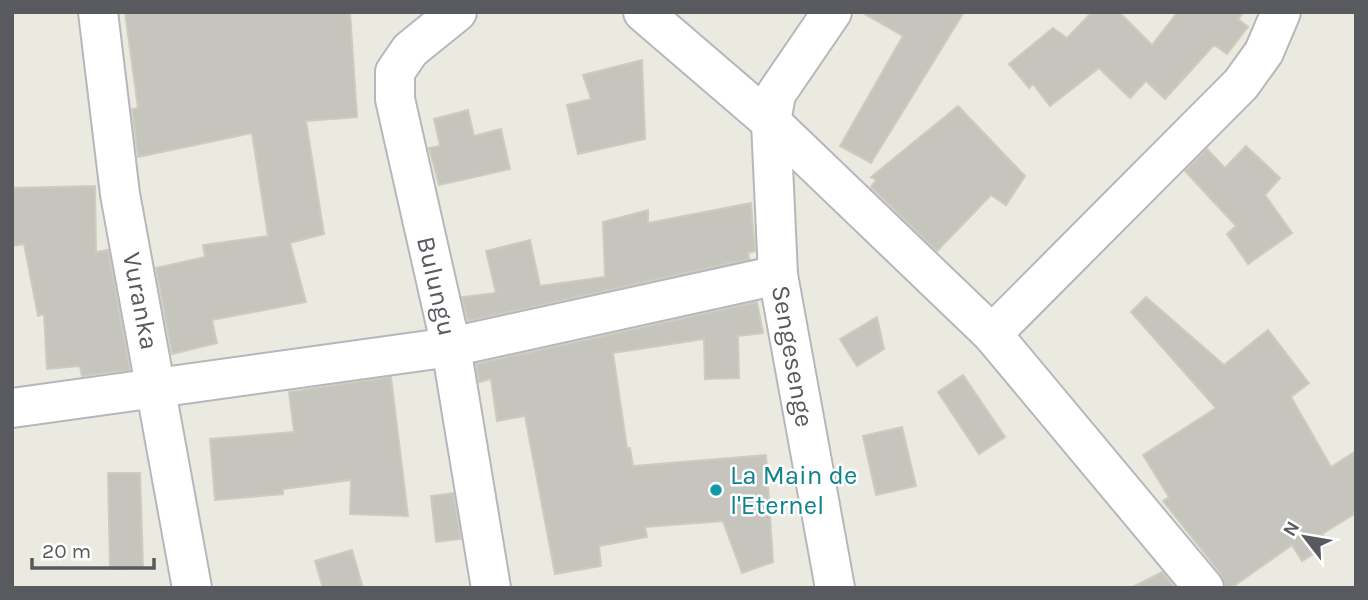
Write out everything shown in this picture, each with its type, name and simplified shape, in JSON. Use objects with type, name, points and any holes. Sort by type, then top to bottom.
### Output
[{"type":"street","name":"Vuranka","points":[[97,12],[120,194],[192,588]]},
{"type":"street","name":"Bulungu","points":[[457,12],[410,50],[395,72],[395,99],[451,347],[491,588]]},
{"type":"street","points":[[643,12],[771,122],[992,334],[1204,588]]},
{"type":"street","name":"Sengesenge","points":[[832,12],[776,94],[771,122],[778,275],[835,588]]},
{"type":"street","points":[[992,334],[1241,84],[1264,52],[1281,12]]},
{"type":"street","points":[[12,408],[157,390],[451,347],[778,275]]},
{"type":"building","points":[[125,12],[350,12],[357,117],[306,121],[324,234],[290,243],[306,302],[212,320],[217,343],[172,354],[156,268],[205,257],[203,245],[268,236],[252,133],[138,157],[132,109],[138,108]]},
{"type":"building","points":[[861,12],[964,12],[871,163],[840,146],[903,36]]},
{"type":"building","points":[[1092,12],[1119,12],[1152,45],[1176,14],[1173,12],[1244,12],[1238,19],[1248,27],[1227,54],[1214,45],[1165,99],[1146,81],[1130,98],[1099,68],[1050,106],[1033,84],[1029,88],[1009,64],[1053,28],[1067,38]]},
{"type":"building","points":[[642,60],[645,139],[578,154],[567,105],[591,99],[583,75]]},
{"type":"building","points":[[958,106],[1025,176],[1006,205],[991,195],[937,251],[871,187],[876,180],[871,177]]},
{"type":"building","points":[[468,110],[474,136],[501,129],[510,169],[439,185],[429,148],[440,146],[434,119]]},
{"type":"building","points":[[1246,146],[1280,178],[1265,195],[1292,233],[1248,264],[1227,234],[1236,226],[1185,171],[1207,149],[1225,168]]},
{"type":"building","points":[[95,186],[96,252],[108,250],[130,370],[82,376],[80,366],[47,369],[44,314],[38,316],[24,244],[12,246],[12,188]]},
{"type":"building","points":[[751,203],[755,251],[748,253],[749,259],[468,321],[462,297],[496,293],[486,251],[530,240],[540,286],[605,277],[603,222],[648,210],[648,223]]},
{"type":"building","points":[[1146,297],[1224,365],[1268,330],[1309,383],[1291,397],[1331,467],[1356,451],[1356,513],[1322,534],[1329,544],[1302,561],[1292,545],[1231,588],[1225,588],[1221,574],[1163,501],[1169,497],[1143,455],[1216,408],[1131,312]]},
{"type":"building","points":[[757,302],[763,333],[738,336],[739,378],[705,379],[704,339],[613,353],[627,448],[630,448],[633,466],[766,455],[773,562],[742,573],[723,521],[645,527],[647,537],[599,546],[601,566],[555,574],[525,416],[497,421],[491,379],[479,382],[476,364]]},
{"type":"building","points":[[877,317],[884,349],[857,366],[840,339]]},
{"type":"building","points":[[963,375],[1005,437],[979,454],[938,392]]},
{"type":"building","points":[[391,377],[408,516],[350,514],[351,480],[283,489],[283,494],[215,500],[210,439],[294,432],[289,392]]},
{"type":"building","points":[[902,427],[916,486],[876,495],[863,436]]},
{"type":"building","points":[[108,473],[140,473],[143,568],[110,569]]},
{"type":"building","points":[[453,493],[461,539],[436,542],[431,496]]},
{"type":"building","points":[[352,550],[363,588],[323,588],[315,561]]},
{"type":"building","points":[[1162,572],[1175,588],[1131,588]]},
{"type":"place","name":"La Main de l'Eternel","points":[[716,490]]}]
